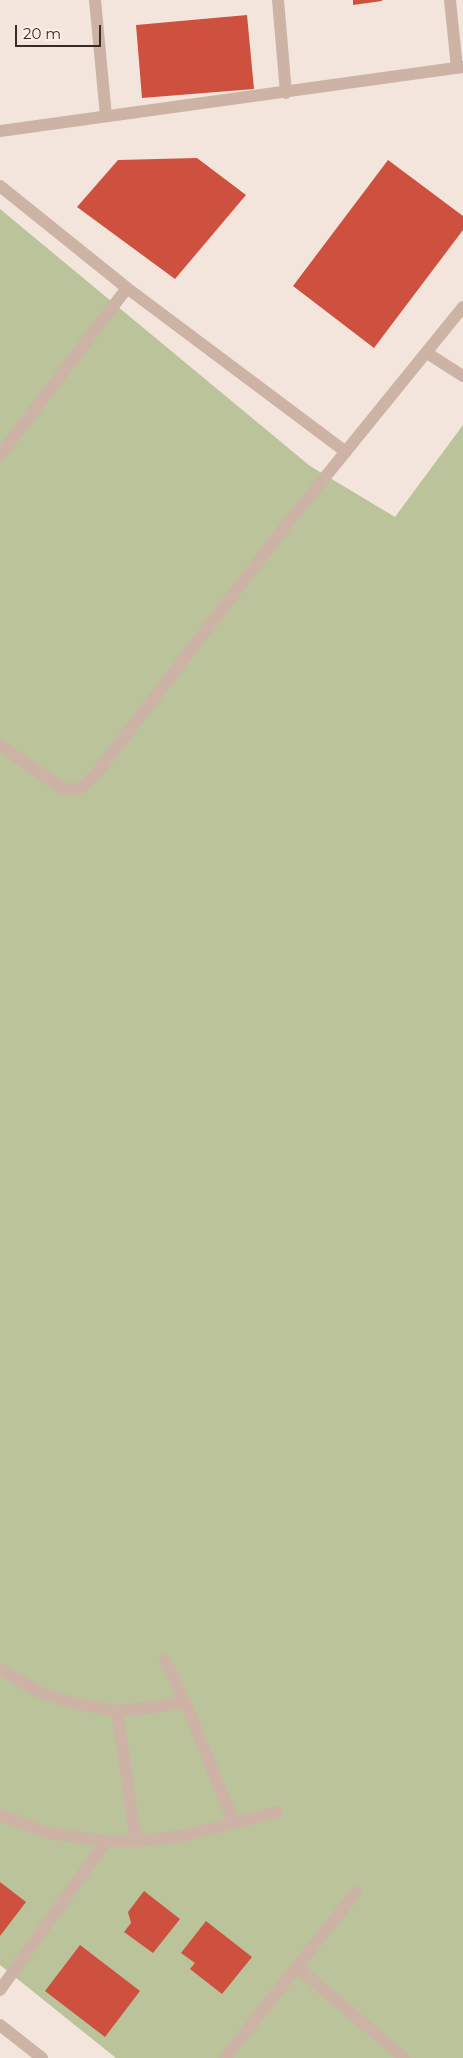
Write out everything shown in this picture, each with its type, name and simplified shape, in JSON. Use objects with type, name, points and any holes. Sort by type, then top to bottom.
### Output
[{"type":"street","points":[[95,0],[106,116]]},
{"type":"street","points":[[278,0],[286,93]]},
{"type":"street","points":[[0,131],[286,93],[460,67],[450,0]]},
{"type":"street","points":[[0,186],[127,288],[346,452]]},
{"type":"street","points":[[0,455],[127,288]]},
{"type":"street","points":[[0,745],[60,787],[73,790],[82,786],[96,774],[287,524],[463,307]]},
{"type":"street","points":[[427,353],[463,376]]},
{"type":"street","points":[[165,1660],[185,1702],[234,1823]]},
{"type":"street","points":[[0,1669],[43,1694],[78,1704],[117,1710],[185,1702]]},
{"type":"street","points":[[117,1710],[136,1841]]},
{"type":"street","points":[[0,1816],[48,1832],[106,1841],[136,1841],[183,1836],[277,1812]]},
{"type":"street","points":[[0,1990],[106,1841]]},
{"type":"street","points":[[225,2058],[356,1892]]},
{"type":"street","points":[[297,1967],[404,2058]]},
{"type":"street","points":[[0,2026],[42,2058]]},
{"type":"green space","points":[[0,209],[310,466],[395,517],[463,425],[463,2058],[116,2058],[0,1965]]},
{"type":"building","points":[[353,0],[382,0],[382,1],[353,5]]},
{"type":"building","points":[[247,15],[254,89],[142,98],[136,25]]},
{"type":"building","points":[[197,158],[246,195],[175,279],[77,207],[118,160]]},
{"type":"building","points":[[388,160],[463,216],[463,230],[374,348],[293,286]]},
{"type":"building","points":[[0,1882],[26,1902],[0,1936]]},
{"type":"building","points":[[144,1891],[180,1919],[153,1953],[124,1932],[131,1923],[128,1912]]},
{"type":"building","points":[[206,1921],[252,1957],[222,1994],[190,1969],[195,1963],[181,1953]]},
{"type":"building","points":[[80,1945],[140,1991],[105,2037],[45,1991]]}]
